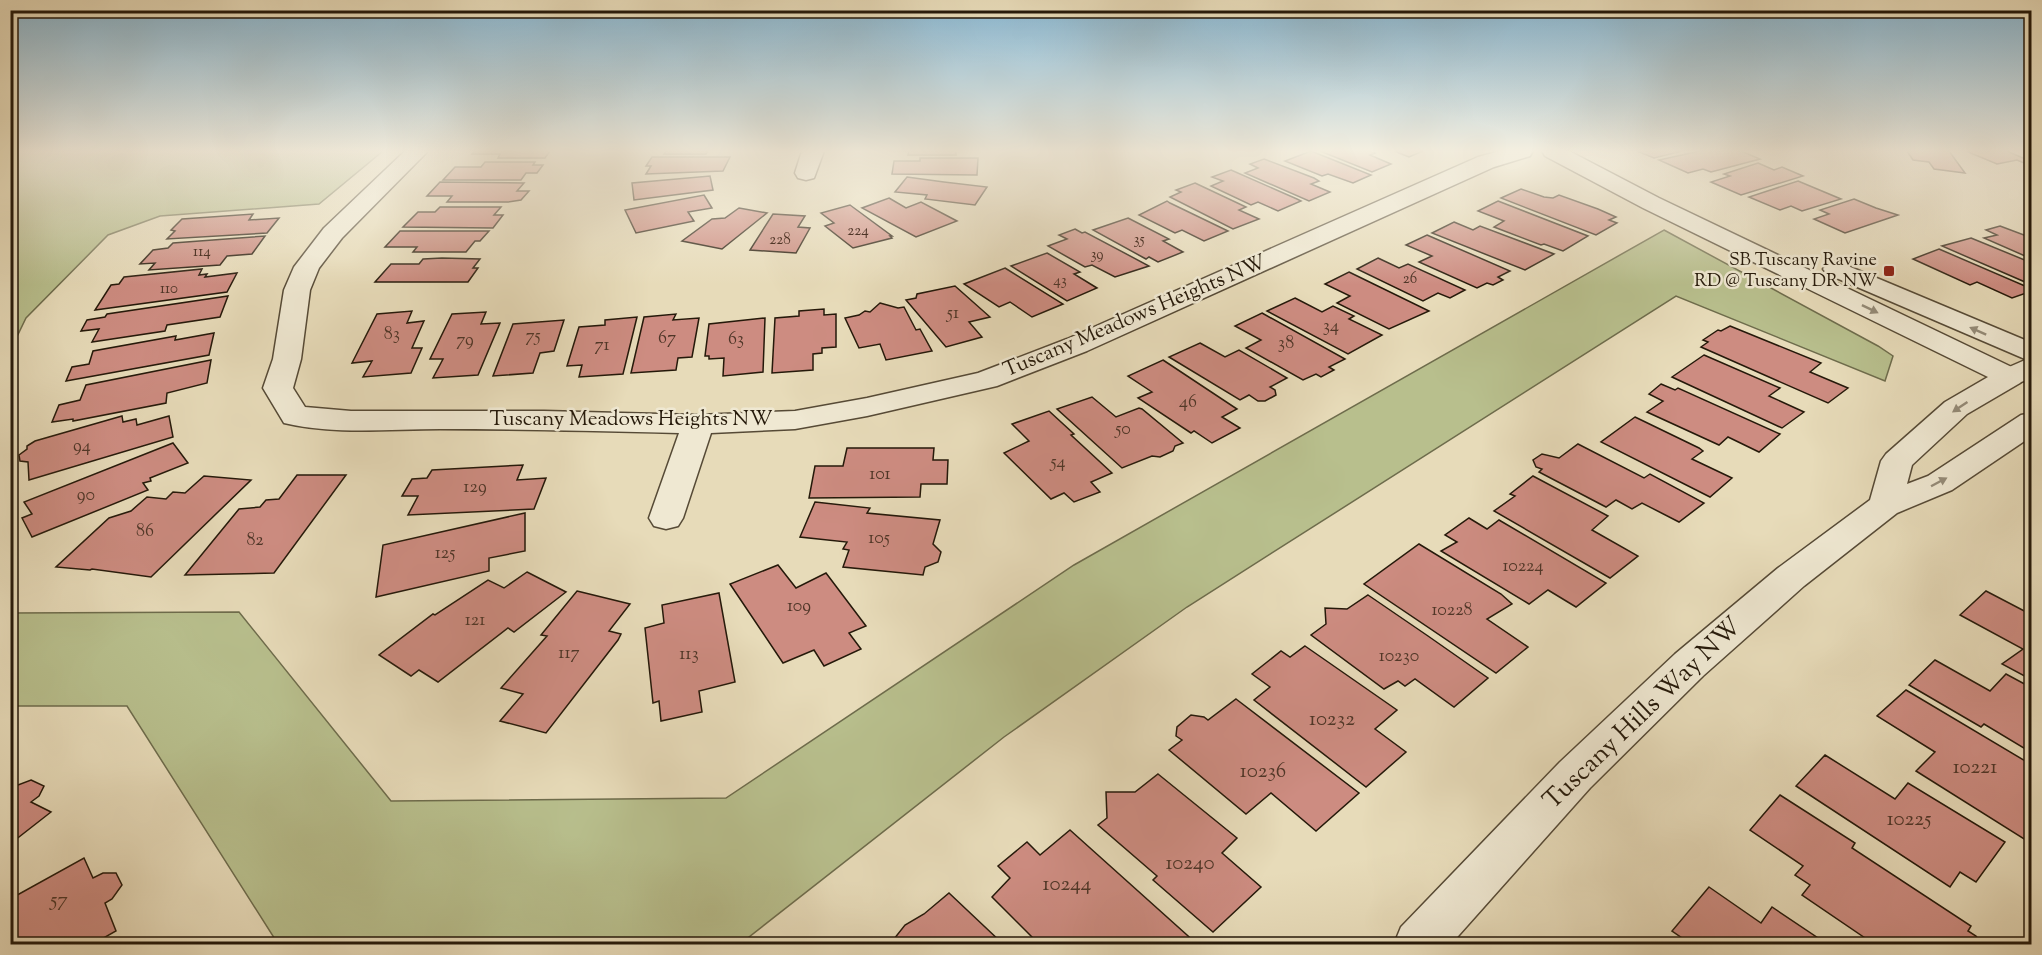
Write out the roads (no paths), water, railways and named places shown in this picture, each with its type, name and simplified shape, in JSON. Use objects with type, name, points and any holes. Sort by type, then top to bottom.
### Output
[{"type":"street","name":"Tuscany Meadows Heights NW","points":[[371,196],[333,233],[307,267],[297,290],[287,359],[278,388],[295,416],[351,420],[544,420],[698,424],[795,420],[867,407],[987,380],[1077,345],[1411,196]]},
{"type":"street","points":[[1638,196],[2024,377]]},
{"type":"street","points":[[1668,196],[2031,354]]},
{"type":"street","points":[[1885,505],[1898,461],[1956,408],[2024,377]]},
{"type":"street","name":"Tuscany Hills Way NW","points":[[1419,945],[1575,775],[1689,665],[1791,577],[1885,505],[1940,483],[2031,422]]},
{"type":"street","points":[[666,518],[698,424]]},
{"type":"place","name":"SB Tuscany Ravine RD @ Tuscany DR NW","points":[[1889,271]]}]
